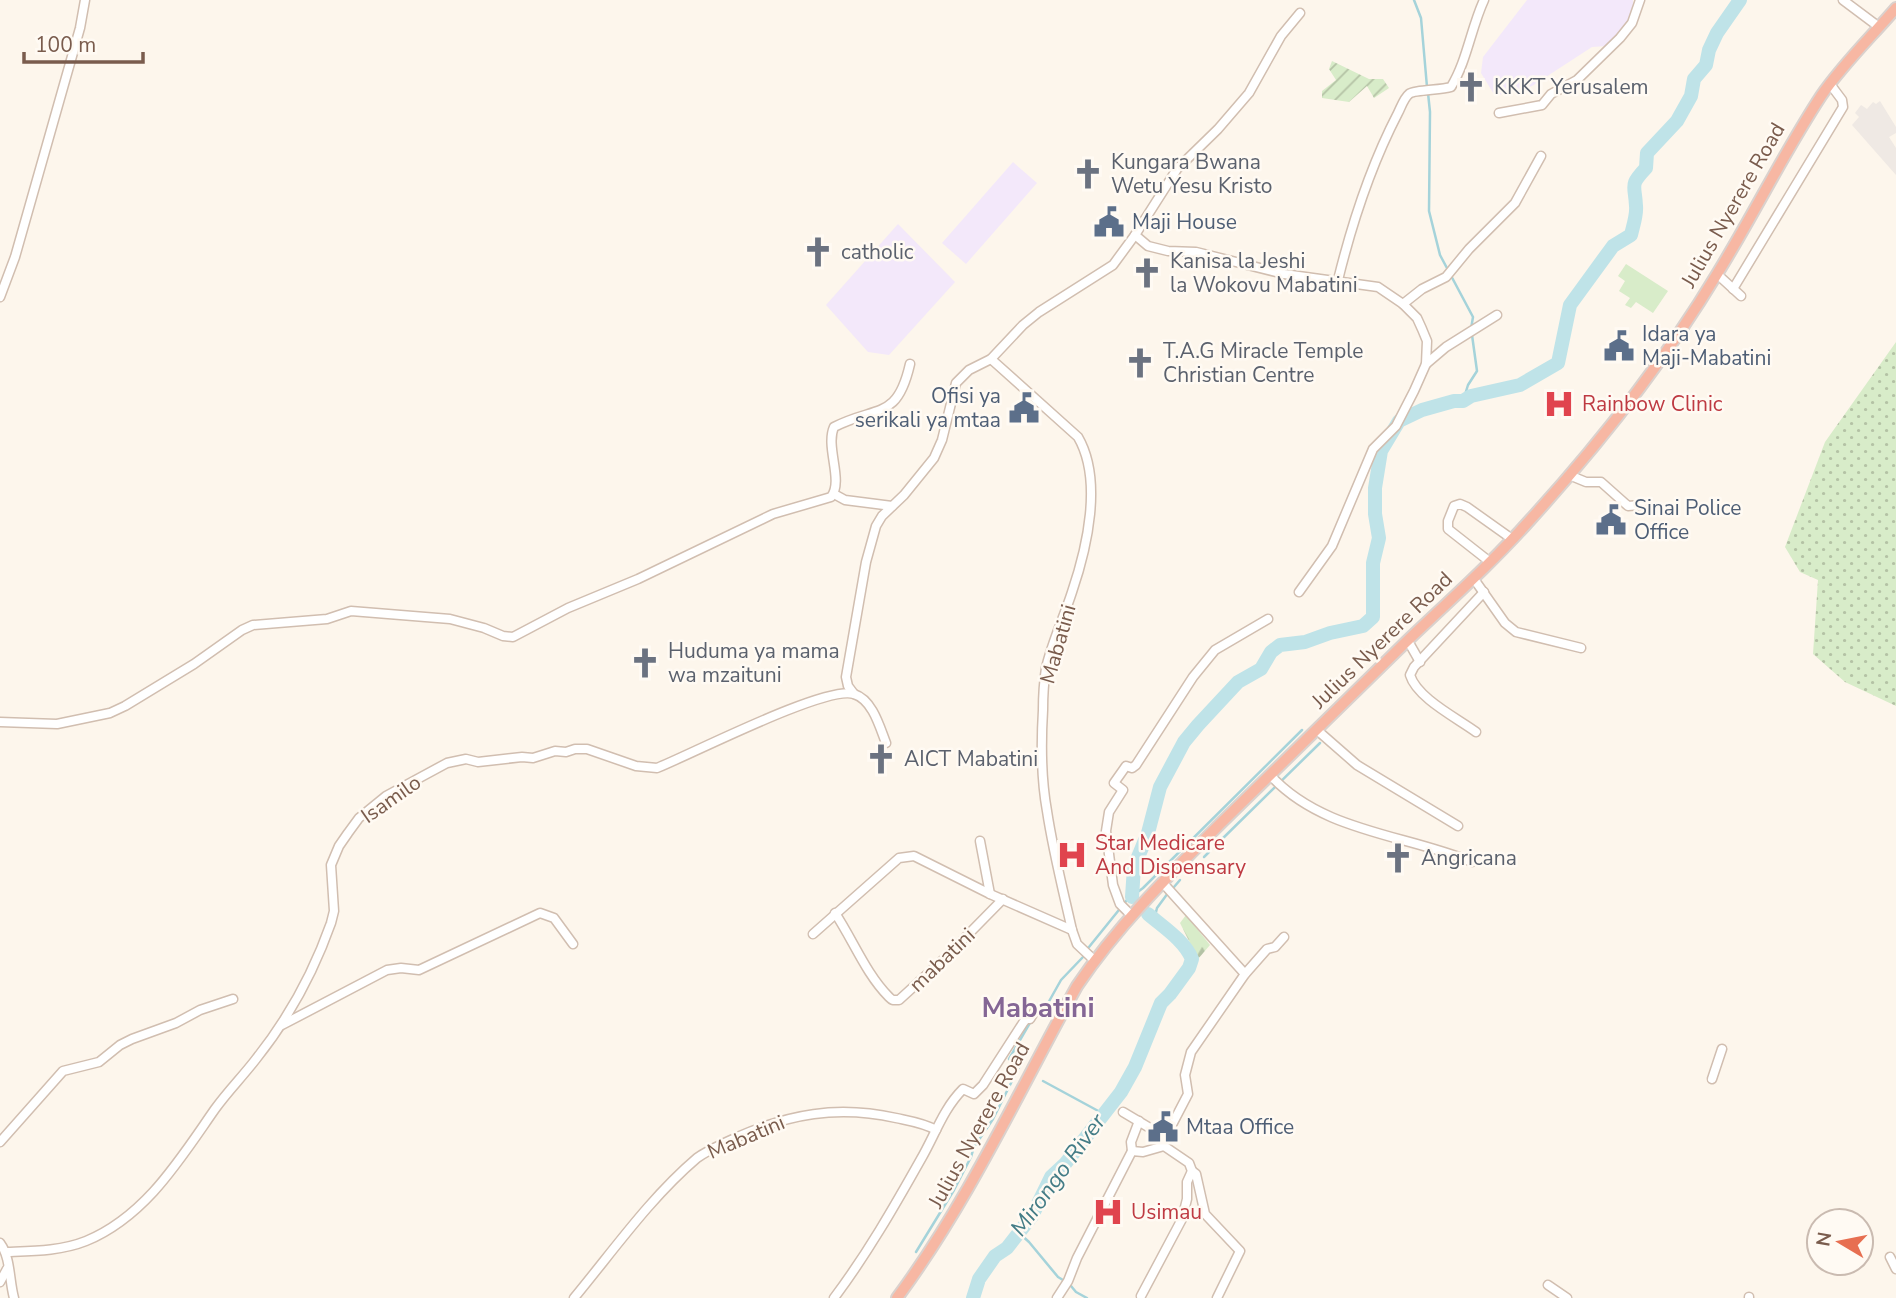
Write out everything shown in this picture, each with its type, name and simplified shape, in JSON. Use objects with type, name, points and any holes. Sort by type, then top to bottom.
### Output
[{"type":"highway","name":"Julius Nyerere Road","points":[[897,1298],[937,1239],[987,1154],[1077,986],[1125,909],[1162,882],[1276,781],[1317,730],[1474,579],[1569,475],[1656,366],[1717,274],[1775,169],[1830,84],[1896,8]]},
{"type":"street","points":[[0,297],[27,218],[80,28],[85,0]]},
{"type":"street","points":[[1338,280],[1353,223],[1395,119],[1408,94],[1451,87],[1459,74],[1484,0]]},
{"type":"street","points":[[1499,113],[1542,105],[1551,94],[1577,80],[1632,23],[1640,0]]},
{"type":"street","points":[[1843,0],[1879,27]]},
{"type":"street","points":[[886,743],[870,708],[863,699],[854,694],[846,677],[866,562],[876,526],[882,516],[921,475],[940,448],[956,383],[969,370],[991,359],[1039,312],[1113,265],[1177,169],[1249,93],[1282,36],[1300,13]]},
{"type":"street","points":[[1733,289],[1843,107],[1842,100],[1830,84]]},
{"type":"street","points":[[1403,304],[1422,289],[1446,277],[1460,262],[1469,249],[1515,203],[1541,156]]},
{"type":"street","points":[[1135,235],[1148,246],[1168,251],[1196,252],[1284,274],[1378,287],[1403,304],[1417,318],[1427,341],[1426,364],[1396,426],[1373,449],[1332,546],[1299,592]]},
{"type":"street","points":[[1717,274],[1741,296]]},
{"type":"street","points":[[1426,364],[1446,347],[1496,314]]},
{"type":"street","name":"Mabatini","points":[[991,359],[1078,437],[1085,450],[1089,470],[1091,488],[1084,547],[1046,669],[1043,773],[1046,809],[1072,930],[1077,944],[1094,960]]},
{"type":"street","points":[[834,494],[832,438],[835,427],[868,415],[897,400],[904,387],[910,364]]},
{"type":"street","points":[[1569,475],[1586,482],[1601,482],[1628,506],[1640,505]]},
{"type":"street","points":[[834,494],[845,500],[892,506]]},
{"type":"street","points":[[0,722],[57,724],[110,713],[194,664],[253,625],[327,619],[351,611],[450,619],[513,637],[568,608],[638,579],[773,514],[834,494]]},
{"type":"street","points":[[1490,562],[1450,532],[1448,521],[1454,506],[1460,504],[1467,507],[1512,539]]},
{"type":"street","points":[[1474,579],[1505,623],[1516,632],[1581,648]]},
{"type":"street","points":[[1476,732],[1415,687],[1410,676],[1414,667],[1483,592]]},
{"type":"street","points":[[1125,909],[1113,885],[1105,831],[1109,812],[1123,790],[1114,783],[1126,766],[1136,765],[1193,677],[1215,650],[1268,618]]},
{"type":"street","points":[[1408,641],[1420,662]]},
{"type":"street","name":"Isamilo","points":[[7,1252],[68,1246],[86,1241],[123,1219],[149,1197],[171,1171],[279,1027],[299,993],[331,923],[334,911],[331,874],[333,858],[359,818],[386,796],[447,763],[467,759],[478,762],[533,758],[555,751],[587,749],[636,766],[657,768],[806,703],[854,694]]},
{"type":"street","points":[[1317,730],[1357,765],[1458,826]]},
{"type":"street","points":[[1276,781],[1318,813],[1472,862]]},
{"type":"street","points":[[980,841],[990,894]]},
{"type":"street","points":[[813,934],[900,858],[907,856],[914,856],[990,894],[1072,930]]},
{"type":"street","points":[[1162,882],[1245,974]]},
{"type":"street","name":"mabatini","points":[[835,913],[890,998],[899,1000],[1003,899]]},
{"type":"street","points":[[279,1027],[387,970],[419,970],[540,913],[554,918],[573,944]]},
{"type":"street","points":[[1132,1151],[1143,1152],[1165,1142],[1188,1094],[1185,1075],[1191,1052],[1245,974],[1267,949],[1275,947],[1284,937]]},
{"type":"street","points":[[0,1142],[62,1071],[99,1062],[132,1039],[233,999]]},
{"type":"street","points":[[834,1298],[886,1220],[943,1114],[963,1089],[974,1094],[983,1085],[1023,1023],[1036,1009]]},
{"type":"street","points":[[1712,1079],[1722,1049]]},
{"type":"street","name":"Mabatini","points":[[574,1298],[670,1183],[700,1156],[727,1142],[777,1122],[842,1110],[873,1113],[928,1125],[936,1130]]},
{"type":"street","points":[[1123,1112],[1139,1121],[1185,1159],[1196,1174],[1205,1214],[1240,1251],[1217,1298]]},
{"type":"street","points":[[1057,1298],[1132,1151],[1131,1142],[1139,1121]]},
{"type":"street","points":[[1141,1296],[1179,1226],[1187,1199],[1187,1182],[1192,1171]]},
{"type":"street","points":[[0,1243],[7,1252],[7,1269],[14,1298]]},
{"type":"street","points":[[1890,1257],[1896,1269]]},
{"type":"street","points":[[0,1282],[7,1269]]},
{"type":"street","points":[[1548,1285],[1567,1298]]},
{"type":"shaded area","points":[[1527,0],[1633,0],[1633,19],[1607,46],[1592,47],[1532,86],[1495,96],[1481,73],[1483,57]]},
{"type":"shaded area","points":[[1880,101],[1896,127],[1896,133],[1889,137],[1896,148],[1896,175],[1852,125],[1859,117],[1855,113],[1861,105],[1867,109],[1873,102],[1876,104]]},
{"type":"shaded area","points":[[1013,162],[1037,183],[966,264],[942,243]]},
{"type":"shaded area","points":[[898,224],[955,282],[889,355],[868,352],[826,305]]},
{"type":"green space","points":[[1332,61],[1369,79],[1383,79],[1389,88],[1374,98],[1367,86],[1349,102],[1322,98],[1322,91],[1336,80],[1329,69]]},
{"type":"green space","points":[[1626,264],[1668,291],[1653,313],[1636,302],[1631,308],[1625,305],[1630,298],[1619,291],[1625,281],[1618,276]]},
{"type":"green space","points":[[1896,342],[1896,706],[1845,682],[1813,654],[1818,580],[1800,572],[1785,547],[1825,442]]},
{"type":"green space","points":[[1186,915],[1210,945],[1198,959],[1180,923]]},
{"type":"waterway","points":[[1414,0],[1421,18],[1427,87]]},
{"type":"waterway","name":"Mirongo River","points":[[1132,897],[1134,867],[1148,833],[1160,787],[1184,742],[1198,725],[1238,682],[1261,669],[1271,652],[1280,645],[1305,642],[1363,626],[1373,617],[1373,563],[1379,538],[1375,488],[1381,451],[1399,421],[1422,410],[1520,385],[1558,363],[1570,305],[1613,246],[1631,235],[1636,213],[1634,186],[1646,168],[1647,153],[1677,121],[1691,96],[1694,79],[1706,65],[1717,33],[1740,0]]},
{"type":"waterway","points":[[1428,93],[1429,211],[1440,255],[1473,317],[1471,329]]},
{"type":"waterway","points":[[1463,401],[1468,385],[1477,371],[1472,335]]},
{"type":"waterway","points":[[1132,891],[1143,888],[1302,730]]},
{"type":"waterway","points":[[1216,845],[1320,743]]},
{"type":"waterway","points":[[1204,857],[1209,852]]},
{"type":"waterway","points":[[1174,887],[1180,880]]},
{"type":"waterway","points":[[1154,920],[1157,908],[1168,893]]},
{"type":"waterway","points":[[1089,947],[1131,895]]},
{"type":"waterway","name":"Mirongo River","points":[[973,1298],[979,1279],[995,1256],[1007,1248],[1032,1216],[1051,1177],[1065,1164],[1121,1092],[1135,1067],[1161,1003],[1189,968],[1192,959],[1184,946],[1148,914]]},
{"type":"waterway","points":[[1035,1016],[1043,1012],[1061,980],[1083,957]]},
{"type":"waterway","points":[[1019,1067],[1009,1059],[1031,1021]]},
{"type":"waterway","points":[[916,1252],[954,1190],[974,1147],[993,1119],[1019,1067]]},
{"type":"waterway","points":[[1043,1081],[1102,1113]]},
{"type":"waterway","points":[[1018,1232],[1063,1280]]},
{"type":"waterway","points":[[1071,1286],[1087,1298]]},
{"type":"place","name":"KKKT Yerusalem","points":[[1471,87]]},
{"type":"place","name":"Kungara Bwana Wetu Yesu Kristo","points":[[1088,174]]},
{"type":"place","name":"Maji House","points":[[1109,222]]},
{"type":"place","name":"catholic","points":[[818,252]]},
{"type":"place","name":"Kanisa la Jeshi la Wokovu Mabatini","points":[[1147,273]]},
{"type":"place","name":"Idara ya Maji-Mabatini","points":[[1619,346]]},
{"type":"place","name":"T.A.G Miracle Temple Christian Centre","points":[[1140,363]]},
{"type":"place","name":"Rainbow Clinic","points":[[1559,404]]},
{"type":"place","name":"Ofisi ya serikali ya mtaa","points":[[1024,408]]},
{"type":"place","name":"Sinai Police Office","points":[[1611,520]]},
{"type":"place","name":"Huduma ya mama wa mzaituni","points":[[645,663]]},
{"type":"place","name":"AICT Mabatini","points":[[881,759]]},
{"type":"place","name":"Star Medicare And Dispensary","points":[[1072,855]]},
{"type":"place","name":"Angricana","points":[[1398,858]]},
{"type":"place","name":"Mtaa Office","points":[[1163,1127]]},
{"type":"place","name":"Usimau","points":[[1108,1212]]},
{"type":"district","name":"Mabatini","points":[[1038,1008]]}]
